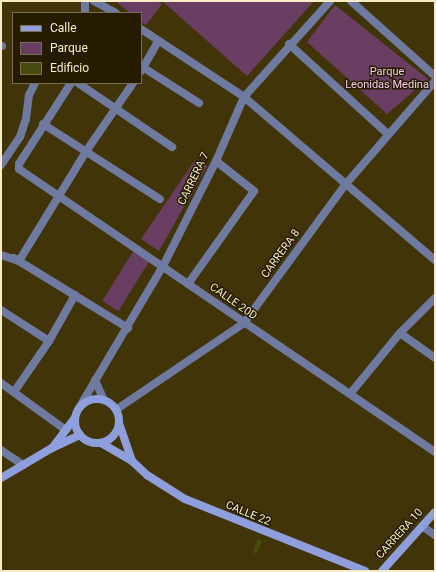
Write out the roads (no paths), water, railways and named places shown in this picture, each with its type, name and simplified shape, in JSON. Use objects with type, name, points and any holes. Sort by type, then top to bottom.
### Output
[{"type":"main road","points":[[52,448],[75,418],[79,408],[93,399],[104,400],[117,409],[119,423],[111,438],[101,443],[90,442],[80,436],[75,418]]},
{"type":"main road","name":"CALLE 22","points":[[119,423],[132,461]]},
{"type":"main road","points":[[1,478],[52,448],[80,436]]},
{"type":"main road","name":"CALLE 22","points":[[101,443],[132,461],[147,475],[185,499],[365,571]]},
{"type":"main road","name":"CARRERA 10","points":[[382,571],[435,512]]},
{"type":"street","points":[[85,1],[85,12]]},
{"type":"street","points":[[94,1],[114,12]]},
{"type":"street","name":"CARRERA 7","points":[[79,408],[128,328],[162,266],[216,161],[244,97],[289,44],[330,1]]},
{"type":"street","points":[[351,1],[435,76]]},
{"type":"street","points":[[142,30],[244,97],[345,185],[435,260]]},
{"type":"street","points":[[158,41],[142,68],[199,103]]},
{"type":"street","points":[[289,44],[388,134]]},
{"type":"street","name":"CARRERA 8","points":[[117,409],[244,323],[345,185],[435,81]]},
{"type":"street","points":[[1,165],[20,137],[26,119],[29,96],[35,84]]},
{"type":"street","points":[[70,84],[43,124],[87,150],[160,199]]},
{"type":"street","points":[[79,84],[172,147]]},
{"type":"street","points":[[19,261],[87,150],[132,84]]},
{"type":"street","name":"CALLE 20D","points":[[43,124],[19,164],[19,168],[435,452]]},
{"type":"street","points":[[188,284],[254,191],[216,161]]},
{"type":"street","points":[[1,250],[128,328]]},
{"type":"street","points":[[1,255],[19,261]]},
{"type":"street","points":[[14,392],[49,341],[75,295]]},
{"type":"street","points":[[350,394],[400,333],[435,298]]},
{"type":"street","points":[[1,310],[49,341]]},
{"type":"street","points":[[400,333],[435,358]]},
{"type":"street","points":[[95,380],[104,400]]},
{"type":"street","points":[[1,383],[66,430]]},
{"type":"street","points":[[1,450],[23,465]]},
{"type":"street","points":[[422,526],[435,535]]},
{"type":"park label","name":"Parque Leonidas Medina","points":[[387,79]]}]
